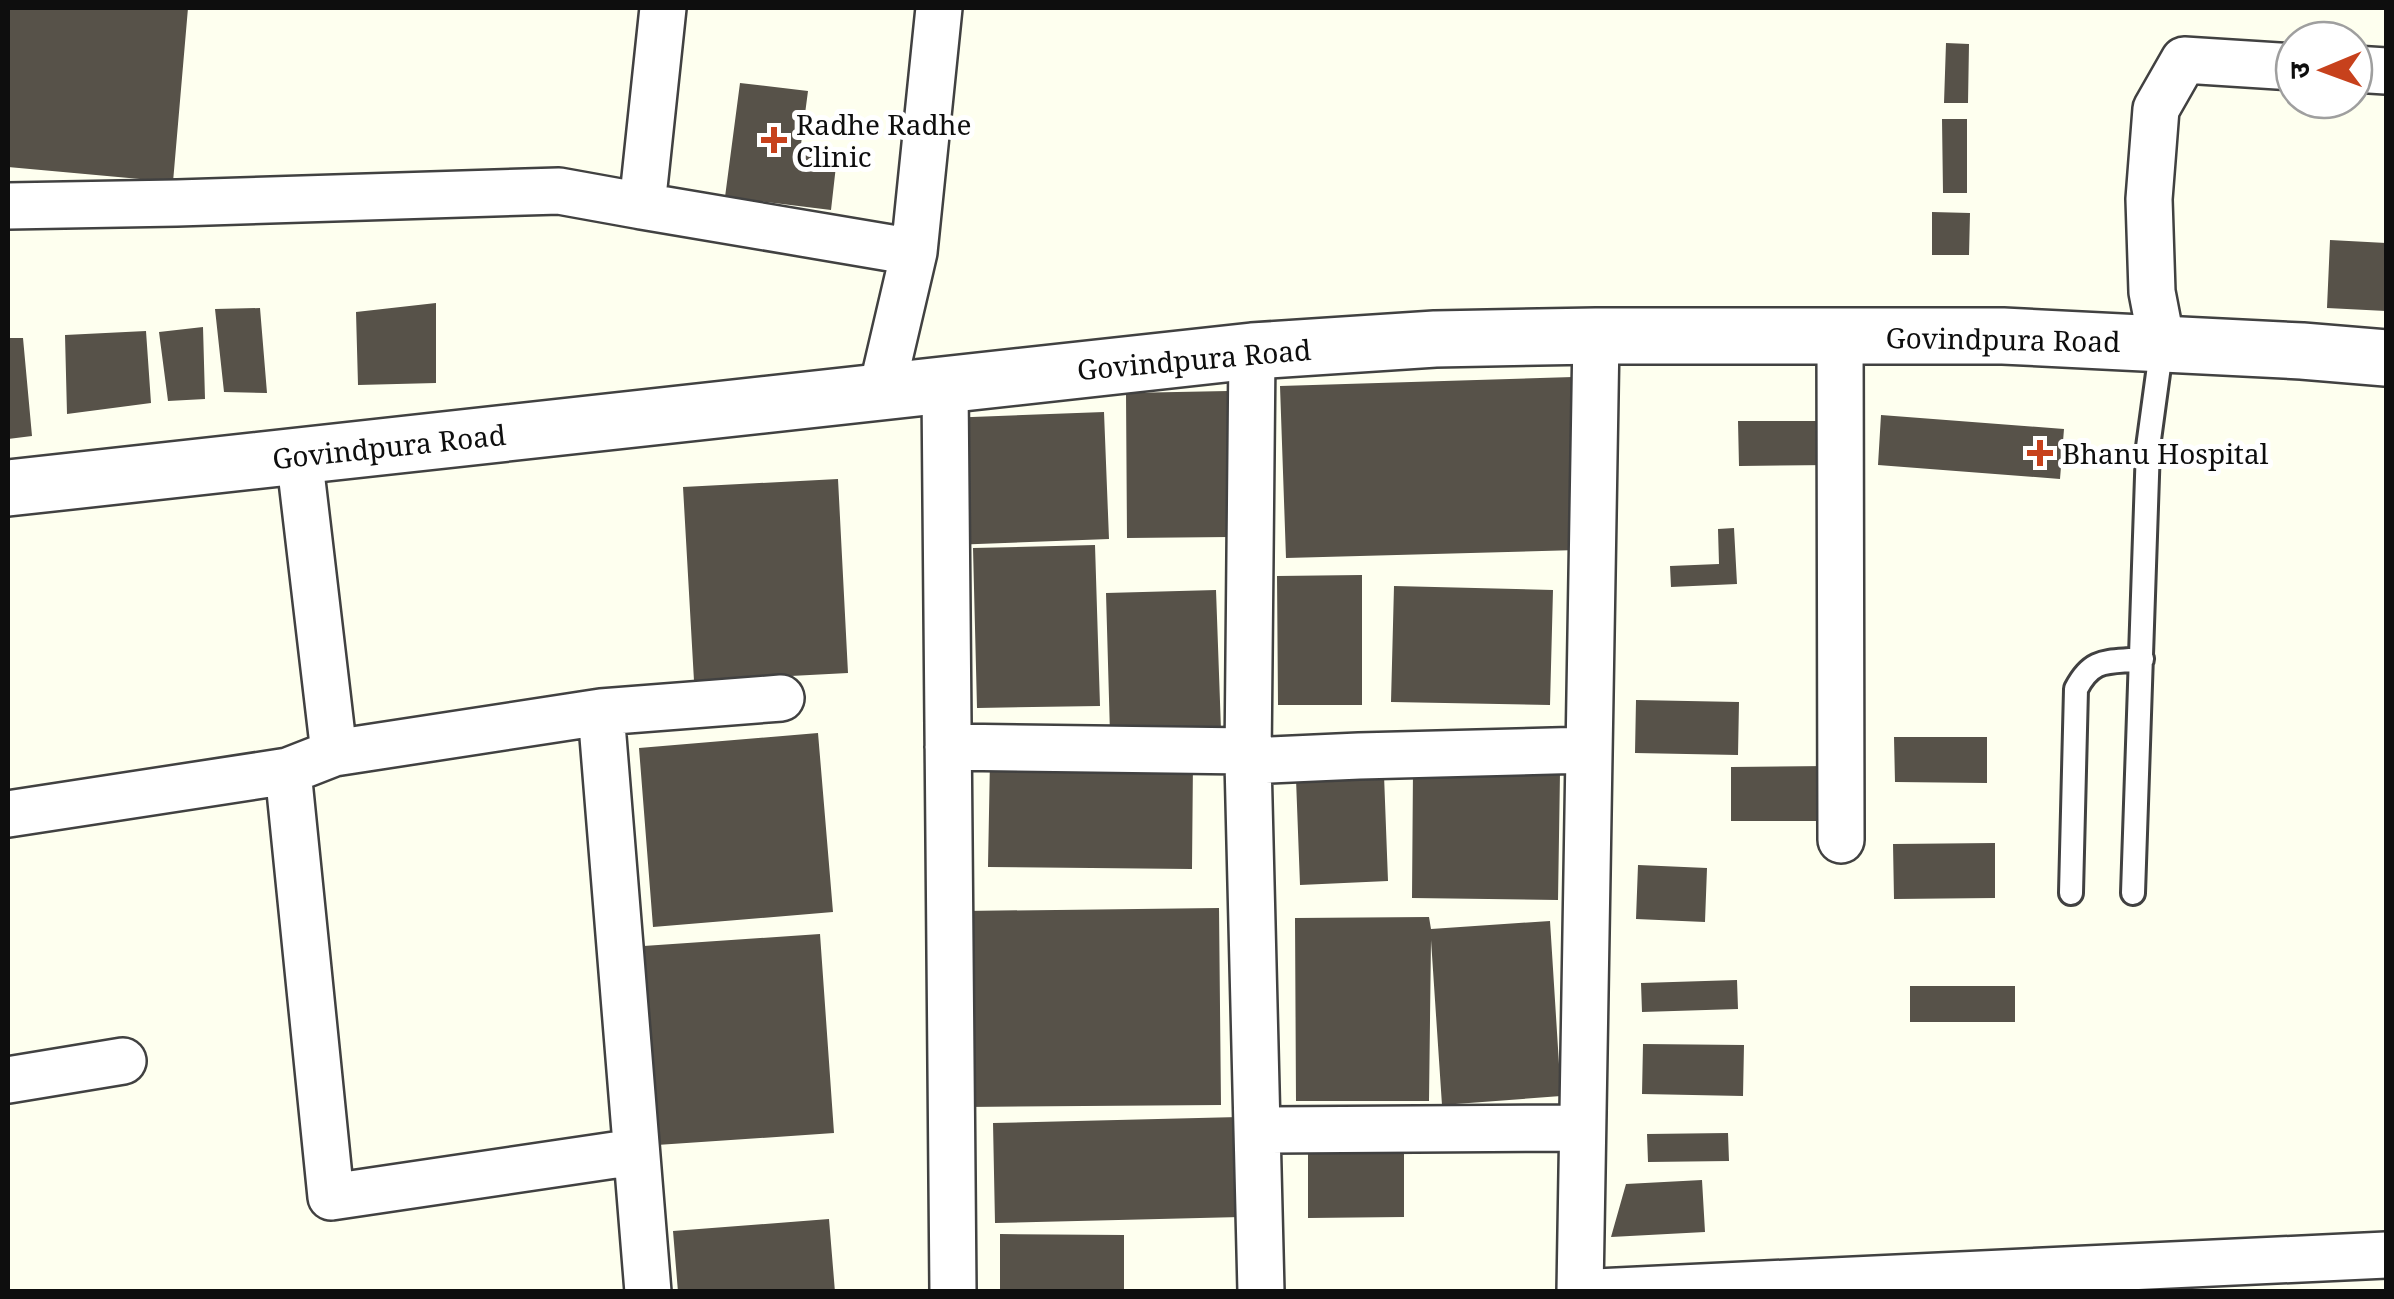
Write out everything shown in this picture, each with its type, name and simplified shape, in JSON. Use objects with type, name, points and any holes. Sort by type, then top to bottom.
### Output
[{"type":"street","points":[[642,206],[663,8]]},
{"type":"street","points":[[881,392],[914,252],[939,8]]},
{"type":"street","points":[[2162,344],[2152,292],[2149,200],[2156,109],[2184,60],[2274,65]]},
{"type":"street","points":[[8,206],[559,191],[914,252]]},
{"type":"street","points":[[1580,1292],[1596,336]]},
{"type":"street","points":[[1840,336],[1842,840]]},
{"type":"street","name":"Govindpura Road","points":[[8,488],[1252,351],[1435,340],[2003,336],[2302,350],[2386,358]]},
{"type":"street","points":[[1252,351],[1248,756],[1261,1292]]},
{"type":"street","points":[[945,385],[954,1292]]},
{"type":"street","points":[[299,456],[334,753]]},
{"type":"street","points":[[8,814],[288,770],[334,753],[601,712],[781,698]]},
{"type":"street","points":[[601,712],[648,1292]]},
{"type":"street","points":[[948,748],[1248,756],[1589,750]]},
{"type":"street","points":[[288,770],[330,1197],[635,1152]]},
{"type":"street","points":[[8,1080],[123,1062]]},
{"type":"street","points":[[1257,1130],[1582,1128]]},
{"type":"street","points":[[1596,1292],[2386,1255]]},
{"type":"lane","points":[[2133,893],[2148,447],[2162,344]]},
{"type":"lane","points":[[2071,893],[2076,689],[2085,672],[2098,664],[2142,659]]},
{"type":"building","points":[[8,8],[188,8],[173,182],[8,167]]},
{"type":"building","points":[[1946,43],[1969,44],[1968,103],[1944,103]]},
{"type":"building","points":[[740,83],[808,91],[800,152],[837,157],[831,210],[725,197]]},
{"type":"building","points":[[1942,119],[1967,119],[1967,193],[1943,193]]},
{"type":"building","points":[[1932,212],[1970,213],[1969,255],[1932,255]]},
{"type":"building","points":[[2330,240],[2386,243],[2386,311],[2327,308]]},
{"type":"building","points":[[436,303],[436,383],[358,385],[356,312]]},
{"type":"building","points":[[260,308],[267,393],[224,392],[215,309]]},
{"type":"building","points":[[203,327],[205,399],[168,401],[159,332]]},
{"type":"building","points":[[146,331],[151,403],[67,414],[65,335]]},
{"type":"building","points":[[8,338],[23,338],[32,436],[8,439]]},
{"type":"building","points":[[1573,377],[1578,550],[1286,558],[1280,386]]},
{"type":"building","points":[[1228,391],[1230,537],[1127,538],[1126,393]]},
{"type":"building","points":[[1104,412],[1109,539],[951,545],[946,418]]},
{"type":"building","points":[[1881,415],[2064,429],[2060,479],[1878,465]]},
{"type":"building","points":[[1738,421],[1832,421],[1832,465],[1739,466]]},
{"type":"building","points":[[838,479],[848,673],[694,681],[683,487]]},
{"type":"building","points":[[1734,528],[1737,584],[1671,587],[1670,566],[1719,564],[1718,529]]},
{"type":"building","points":[[1095,545],[1100,706],[977,708],[973,548]]},
{"type":"building","points":[[1362,575],[1362,705],[1278,705],[1277,576]]},
{"type":"building","points":[[1394,586],[1553,590],[1550,705],[1391,702]]},
{"type":"building","points":[[1216,590],[1221,730],[1110,734],[1106,593]]},
{"type":"building","points":[[1636,700],[1739,702],[1738,755],[1635,753]]},
{"type":"building","points":[[818,733],[833,912],[653,927],[639,748]]},
{"type":"building","points":[[1894,737],[1987,737],[1987,783],[1895,782]]},
{"type":"building","points":[[990,759],[1193,761],[1192,869],[988,867]]},
{"type":"building","points":[[1829,766],[1829,821],[1731,821],[1731,767]]},
{"type":"building","points":[[1413,769],[1560,772],[1558,900],[1412,898]]},
{"type":"building","points":[[1384,775],[1388,881],[1300,885],[1296,779]]},
{"type":"building","points":[[1995,843],[1995,898],[1894,899],[1893,844]]},
{"type":"building","points":[[1638,865],[1707,868],[1705,922],[1636,919]]},
{"type":"building","points":[[1219,908],[1221,1105],[965,1107],[963,911]]},
{"type":"building","points":[[1429,917],[1431,929],[1550,921],[1561,1096],[1442,1105],[1431,940],[1429,1101],[1296,1101],[1295,918]]},
{"type":"building","points":[[820,934],[834,1133],[642,1146],[629,947]]},
{"type":"building","points":[[1737,980],[1738,1009],[1642,1012],[1641,983]]},
{"type":"building","points":[[1910,986],[2015,986],[2015,1022],[1910,1022]]},
{"type":"building","points":[[1643,1044],[1744,1045],[1743,1096],[1642,1094]]},
{"type":"building","points":[[1239,1117],[1241,1217],[995,1223],[993,1123]]},
{"type":"building","points":[[1728,1133],[1729,1161],[1648,1162],[1647,1134]]},
{"type":"building","points":[[1308,1149],[1404,1149],[1404,1217],[1308,1218]]},
{"type":"building","points":[[1702,1180],[1705,1232],[1611,1237],[1626,1184]]},
{"type":"building","points":[[829,1219],[835,1292],[678,1292],[673,1231]]},
{"type":"building","points":[[1000,1234],[1124,1235],[1124,1292],[1000,1292]]},
{"type":"place","name":"Radhe Radhe Clinic","points":[[774,140]]},
{"type":"place","name":"Bhanu Hospital","points":[[2040,453]]}]
